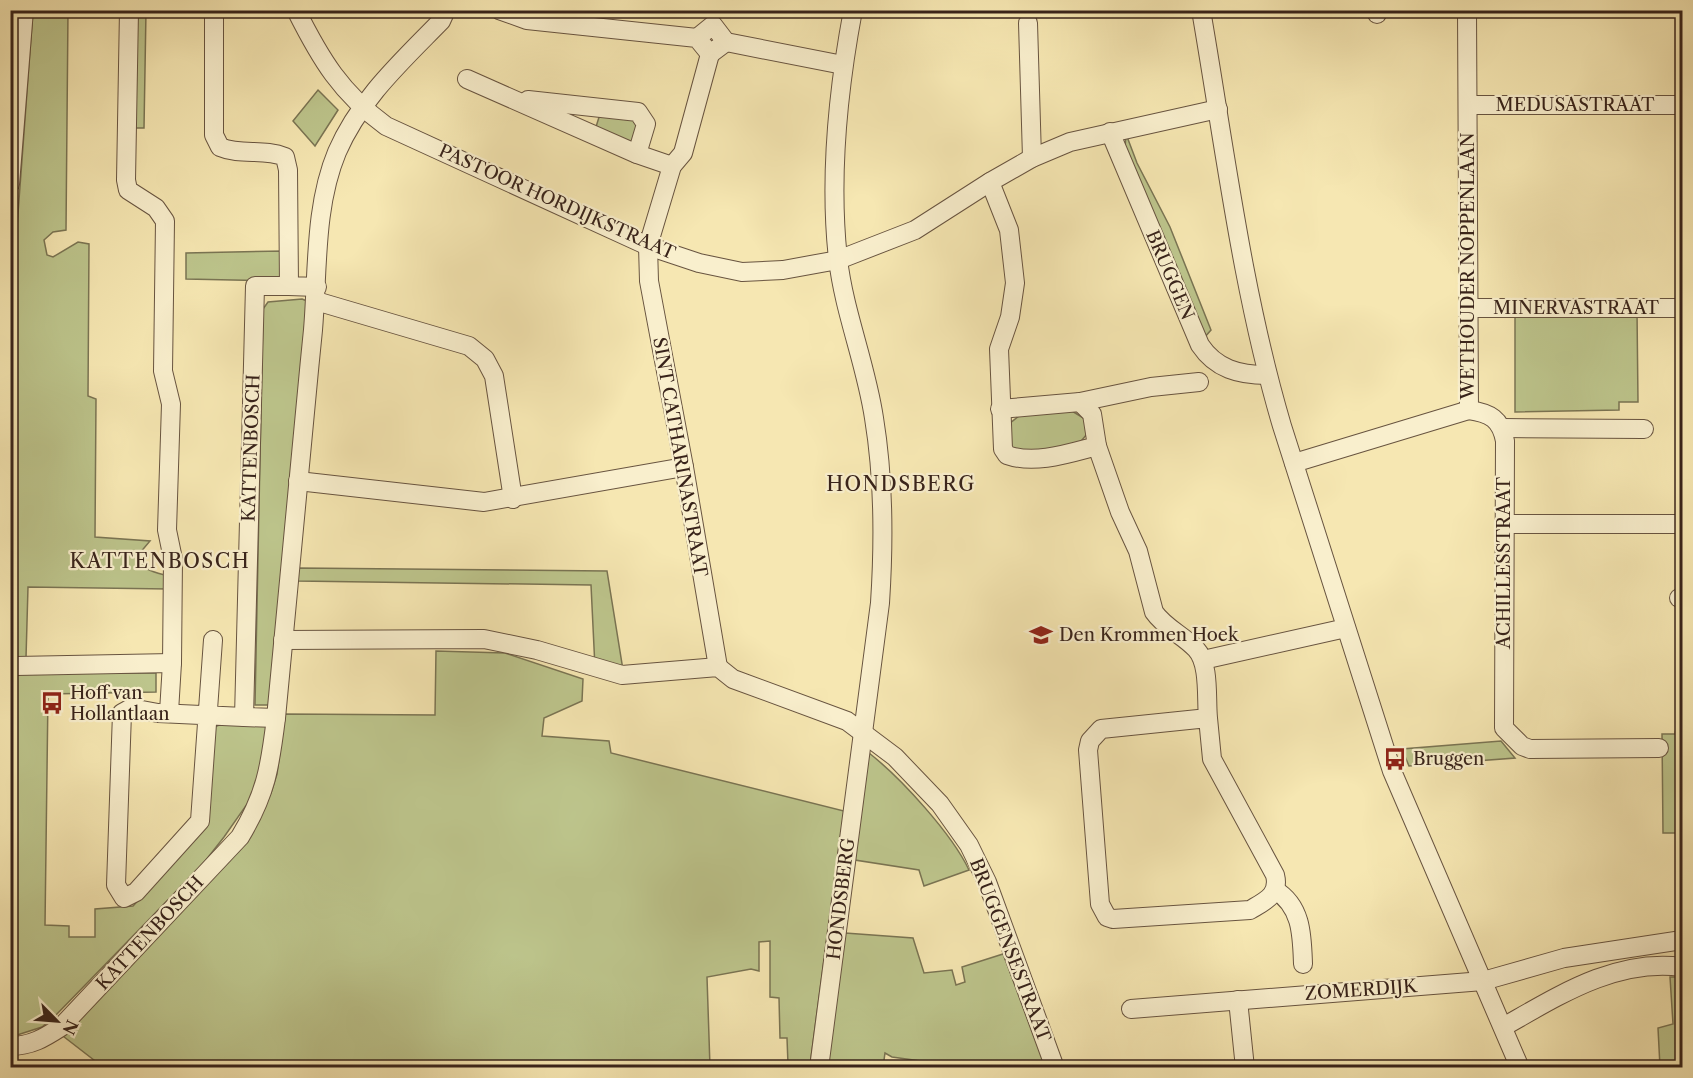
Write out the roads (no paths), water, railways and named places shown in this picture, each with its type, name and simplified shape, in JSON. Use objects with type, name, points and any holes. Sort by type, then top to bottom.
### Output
[{"type":"street","points":[[10,184],[24,10]]},
{"type":"street","points":[[129,10],[126,180],[128,190],[156,208],[165,221],[163,371],[171,404],[167,530],[173,559],[170,712]]},
{"type":"street","points":[[214,10],[214,135],[220,147],[232,152],[273,152],[285,157],[288,170],[289,286]]},
{"type":"street","name":"PASTOOR HORDIJKSTRAAT","points":[[296,10],[337,82],[361,108],[386,126],[648,246],[699,263],[742,272],[783,270],[838,260],[915,230],[1032,158],[1070,142],[1218,109]]},
{"type":"street","name":"KATTENBOSCH","points":[[10,1046],[33,1043],[62,1027],[240,837],[258,807],[270,771],[276,718],[316,294],[323,193],[337,151],[361,108],[372,92],[441,21],[446,10]]},
{"type":"street","points":[[499,10],[527,20],[697,38],[710,54],[726,42],[843,65]]},
{"type":"street","name":"HONDSBERG","points":[[819,1068],[880,603],[883,552],[882,499],[874,418],[838,260],[835,178],[843,65],[853,10]]},
{"type":"street","points":[[1201,10],[1267,375],[1392,771],[1520,1068]]},
{"type":"street","name":"WETHOUDER NOPPENLAAN","points":[[1294,463],[1469,410],[1467,10]]},
{"type":"street","points":[[697,38],[713,18],[726,42]]},
{"type":"street","points":[[1028,23],[1032,158]]},
{"type":"street","name":"SINT CATHARINASTRAAT","points":[[710,54],[683,153],[672,166],[648,246],[649,281],[718,667]]},
{"type":"street","points":[[467,79],[637,154],[672,166]]},
{"type":"street","points":[[509,98],[638,112],[646,124],[637,154]]},
{"type":"street","name":"MEDUSASTRAAT","points":[[1468,105],[1683,105]]},
{"type":"street","name":"BRUGGEN","points":[[1110,132],[1200,345],[1209,360],[1233,372],[1267,375]]},
{"type":"street","points":[[990,182],[1000,202],[1009,230],[1015,283],[1010,317],[999,349],[1003,449],[1007,455],[1015,458],[1055,457],[1097,446]]},
{"type":"street","name":"KATTENBOSCH","points":[[244,717],[255,286],[289,286],[316,294]]},
{"type":"street","points":[[316,294],[469,346],[485,359],[494,376],[513,499]]},
{"type":"street","name":"MINERVASTRAAT","points":[[1469,308],[1683,308]]},
{"type":"street","points":[[1000,409],[1080,402],[1151,387],[1200,382]]},
{"type":"street","points":[[1080,402],[1092,414],[1097,446],[1120,512],[1138,551],[1154,612],[1159,620],[1197,649],[1203,660],[1212,759],[1275,875],[1275,890],[1269,899],[1250,909],[1121,920],[1107,917],[1101,910],[1088,750],[1090,741],[1101,729],[1208,718]]},
{"type":"street","points":[[1469,410],[1496,418],[1503,428],[1644,429]]},
{"type":"street","name":"ACHILLESSTRAAT","points":[[1503,428],[1504,728],[1522,746],[1530,749],[1659,748]]},
{"type":"street","points":[[298,481],[484,502],[513,499],[684,467]]},
{"type":"street","points":[[1504,524],[1683,524]]},
{"type":"street","points":[[1203,660],[1346,628]]},
{"type":"street","points":[[283,640],[484,639],[537,650],[622,675],[718,667]]},
{"type":"street","points":[[213,640],[208,716],[200,821],[136,892],[124,898],[116,885],[122,713],[131,708],[158,713],[170,712],[208,716],[276,718]]},
{"type":"street","points":[[16,666],[172,663]]},
{"type":"street","name":"BRUGGENSESTRAAT","points":[[718,667],[733,679],[847,721],[895,757],[940,804],[969,845],[1004,922],[1055,1068]]},
{"type":"street","points":[[1275,890],[1286,897],[1301,924],[1303,964]]},
{"type":"street","name":"ZOMERDIJK","points":[[1131,1009],[1483,981],[1564,958],[1683,940]]},
{"type":"street","points":[[1564,958],[1577,986]]},
{"type":"street","points":[[1503,1027],[1577,986],[1603,975],[1638,968],[1683,967]]},
{"type":"street","points":[[1238,1000],[1245,1068]]},
{"type":"place","name":"Den Krommen Hoek","points":[[1041,635]]},
{"type":"place","name":"Hoff van Hollantlaan","points":[[52,703]]},
{"type":"place","name":"Bruggen","points":[[1395,759]]},
{"type":"district","name":"HONDSBERG","points":[[901,484]]},
{"type":"district","name":"KATTENBOSCH","points":[[160,561]]}]
